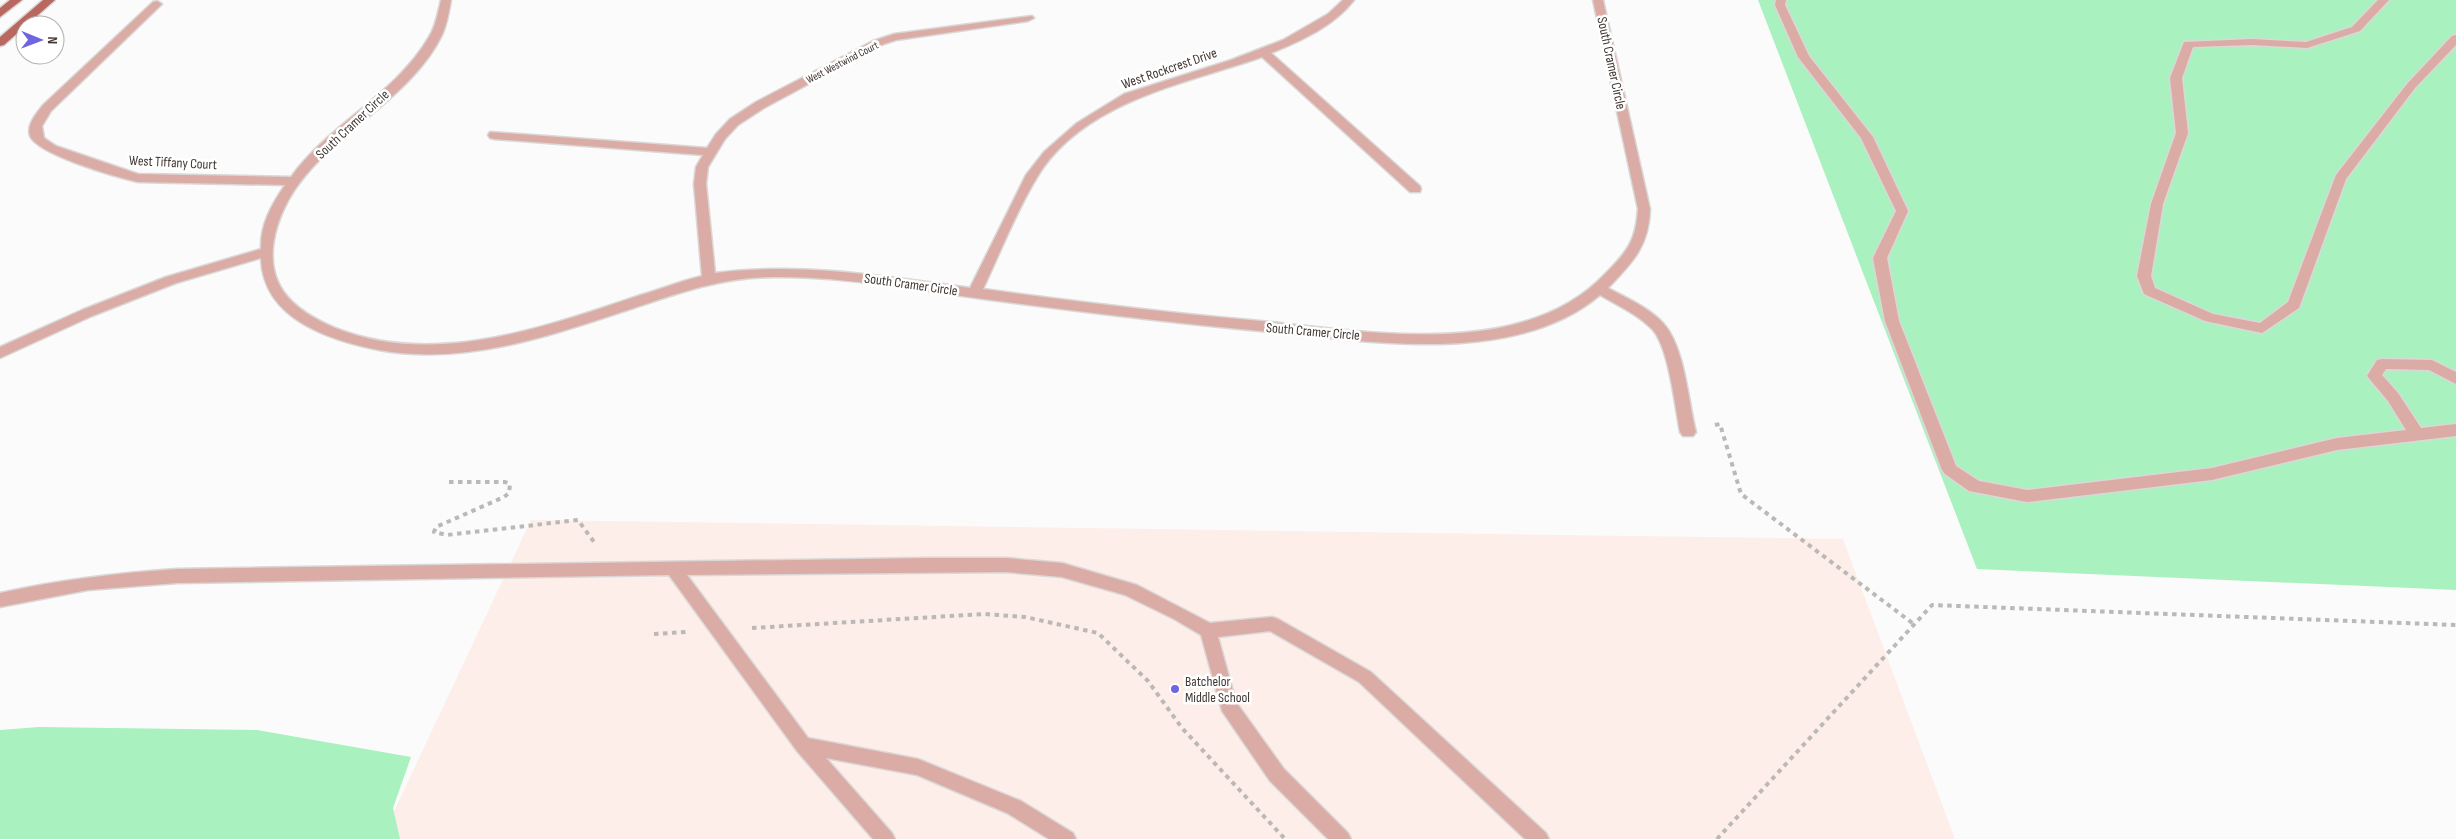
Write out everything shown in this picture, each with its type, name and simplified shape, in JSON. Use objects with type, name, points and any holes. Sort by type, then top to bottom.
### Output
[{"type":"main road","points":[[0,14],[17,0]]},
{"type":"main road","points":[[0,43],[50,0]]},
{"type":"street","name":"South Cramer Circle","points":[[446,0],[442,20],[425,52],[368,110],[291,181],[274,217],[266,252],[268,275],[276,291],[288,306],[324,330],[378,346],[414,350],[481,346],[514,340],[709,278],[743,274],[816,272],[1161,318],[1420,340],[1448,340],[1505,332],[1580,304],[1600,289],[1639,244],[1644,226],[1644,210],[1598,0]]},
{"type":"street","name":"West Rockcrest Drive","points":[[974,293],[1030,178],[1041,163],[1070,134],[1120,101],[1263,52],[1314,28],[1331,18],[1349,0]]},
{"type":"street","points":[[1781,0],[1780,5],[1804,57],[1867,137],[1902,211],[1880,258],[1892,321],[1950,470],[1975,487],[2027,496],[2212,474],[2337,444],[2456,430]]},
{"type":"street","points":[[2384,0],[2356,29],[2307,45],[2252,42],[2188,44],[2176,78],[2182,133],[2157,204],[2144,276],[2149,291],[2210,318],[2262,328],[2294,305],[2340,178],[2411,86],[2456,38]]},
{"type":"street","name":"West Tiffany Court","points":[[157,4],[46,108],[37,121],[34,130],[37,138],[42,144],[52,149],[121,174],[138,178],[291,181]]},
{"type":"street","name":"West Westwind Court","points":[[709,278],[700,184],[702,167],[709,152],[734,122],[760,105],[877,43],[894,38],[1028,18]]},
{"type":"street","points":[[1263,52],[1415,189]]},
{"type":"street","points":[[494,135],[709,152]]},
{"type":"street","points":[[0,353],[87,313],[171,280],[266,252]]},
{"type":"street","points":[[1600,289],[1646,318],[1662,331],[1669,347],[1688,432]]},
{"type":"street","points":[[2417,434],[2393,397],[2374,376],[2382,364],[2432,365],[2456,379]]},
{"type":"street","points":[[0,600],[64,586],[154,578],[970,564],[1062,570],[1131,590],[1180,614],[1208,631],[1272,624],[1365,677],[1539,839]]},
{"type":"street","points":[[673,568],[803,745],[885,839]]},
{"type":"street","points":[[1208,631],[1228,705],[1276,775],[1341,839]]},
{"type":"street","points":[[803,745],[918,767],[1014,807],[1066,839]]},
{"type":"path","points":[[1688,432],[1720,424],[1741,494],[1915,625]]},
{"type":"path","points":[[449,482],[505,482],[510,484],[511,487],[509,493],[504,497],[436,527],[434,532],[447,535],[578,520],[596,544]]},
{"type":"path","points":[[1717,839],[1932,605],[2456,625]]},
{"type":"path","points":[[654,634],[984,614],[1025,617],[1098,632],[1148,681],[1182,728],[1285,839]]},
{"type":"shaded area","name":"Batchelor Middle School","points":[[531,520],[1843,539],[1955,839],[381,839]]},
{"type":"green space","points":[[1758,0],[2456,0],[2456,590],[1977,569]]},
{"type":"green space","points":[[39,727],[257,730],[411,757],[393,808],[400,839],[0,839],[0,730]]},
{"type":"place","name":"Batchelor Middle School","points":[[1175,689]]}]
